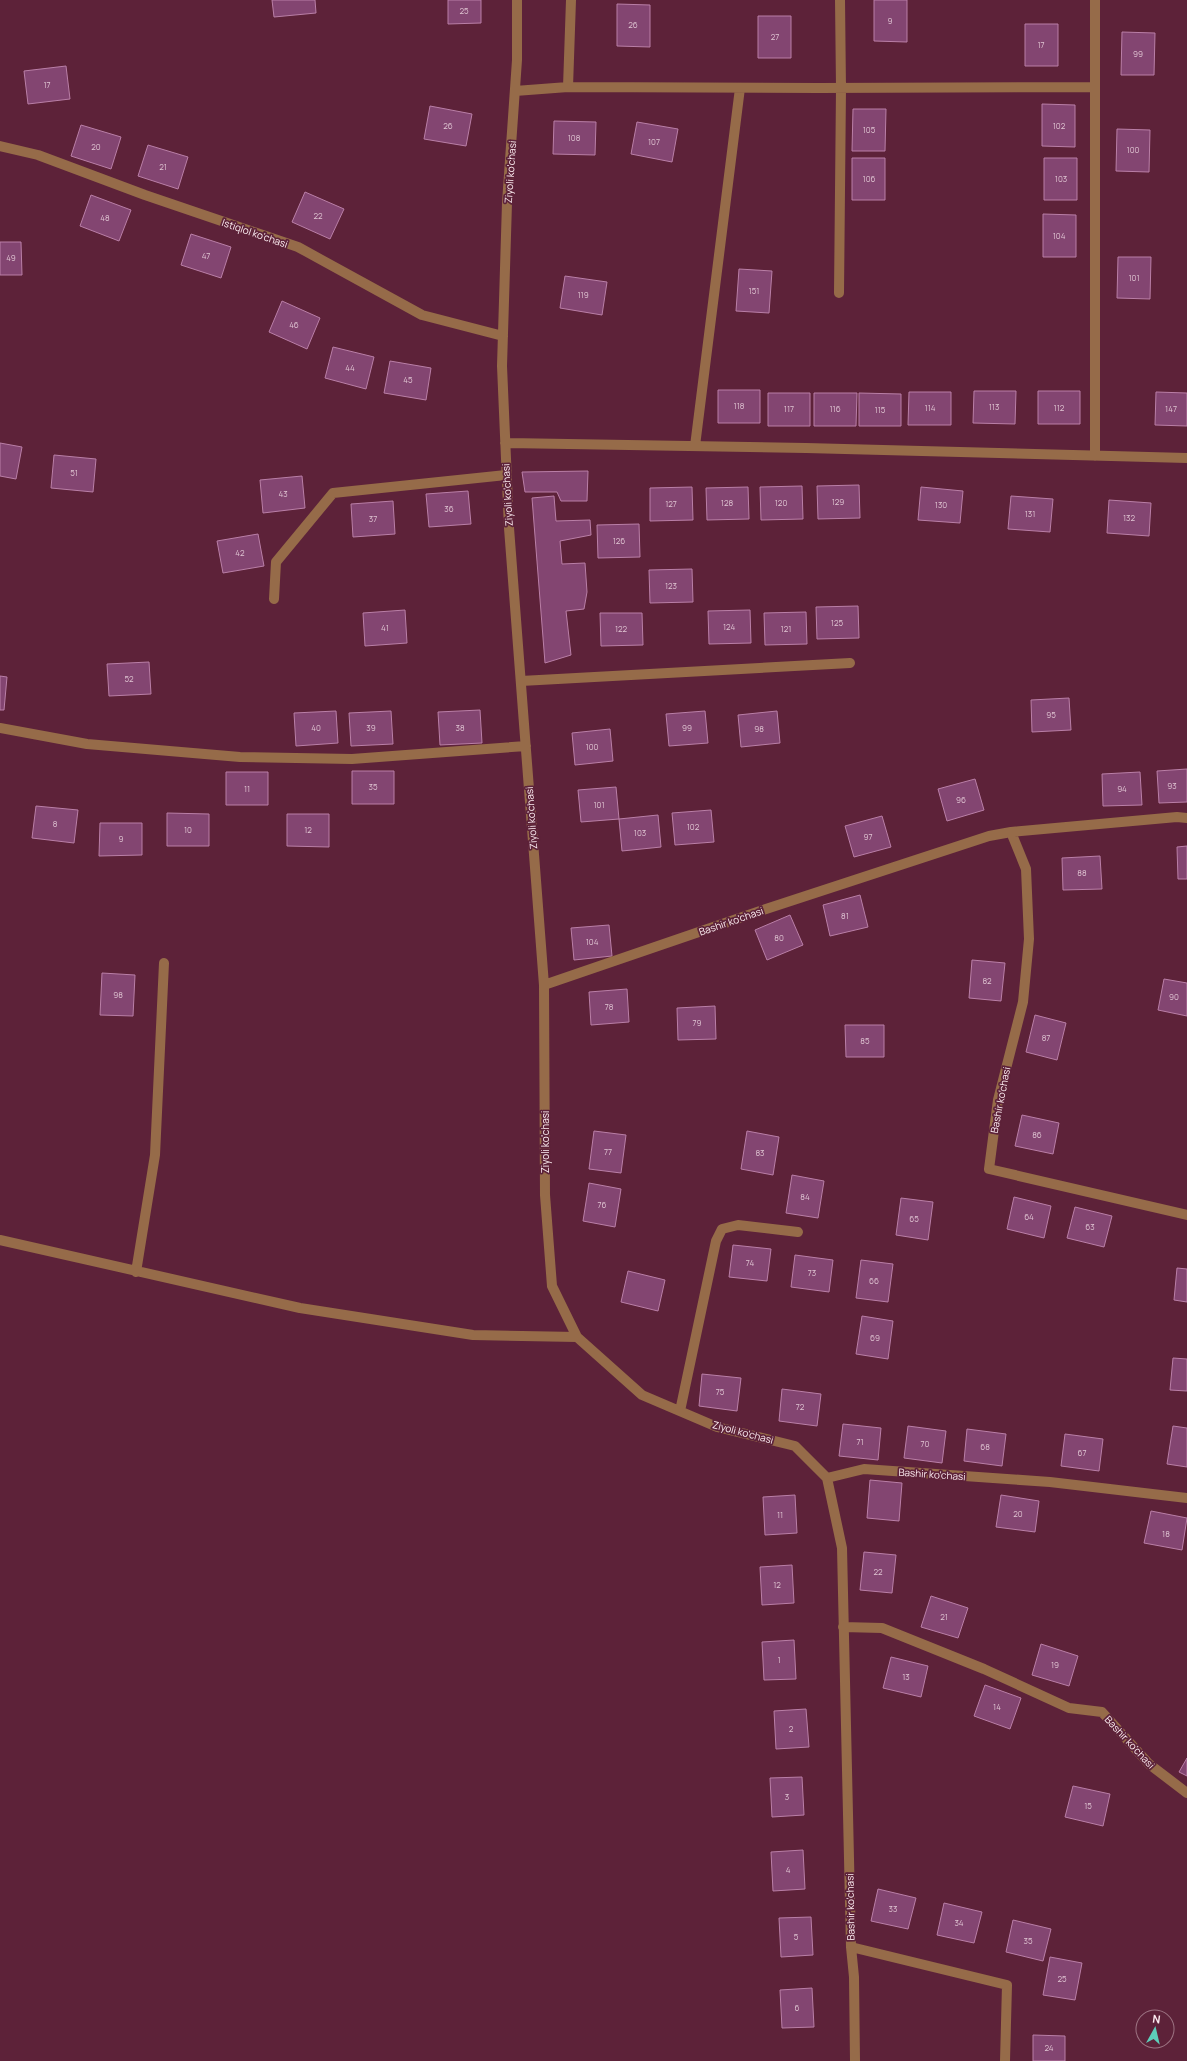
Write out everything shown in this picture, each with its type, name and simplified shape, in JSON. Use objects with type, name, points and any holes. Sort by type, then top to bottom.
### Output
[{"type":"street","name":"Ziyoli ko'chasi","points":[[517,0],[515,91],[507,203],[502,366],[506,474],[544,985],[545,1195],[552,1286],[577,1337],[642,1395],[717,1427],[795,1446],[827,1478]]},
{"type":"street","points":[[568,87],[572,0]]},
{"type":"street","points":[[839,293],[841,88],[840,0]]},
{"type":"street","points":[[1095,0],[1095,456]]},
{"type":"street","points":[[515,91],[568,87],[1094,87]]},
{"type":"street","points":[[695,446],[740,88]]},
{"type":"street","name":"Istiqlol ko'chasi","points":[[0,146],[38,155],[145,195],[298,247],[422,315],[503,336]]},
{"type":"street","points":[[505,443],[1187,458]]},
{"type":"street","points":[[274,599],[276,562],[333,494],[506,474]]},
{"type":"street","points":[[521,681],[850,663]]},
{"type":"street","points":[[0,728],[87,744],[240,757],[352,759],[526,746]]},
{"type":"street","name":"Bashir ko'chasi","points":[[544,985],[763,910],[989,836],[1011,832],[1177,817],[1187,818]]},
{"type":"street","name":"Bashir ko'chasi","points":[[1011,832],[1026,870],[1028,939],[1022,1002],[998,1100],[989,1168],[1187,1215]]},
{"type":"street","points":[[136,1272],[155,1155],[164,963]]},
{"type":"street","points":[[680,1411],[716,1241],[722,1229],[738,1226],[798,1232]]},
{"type":"street","points":[[0,1240],[300,1308],[473,1335],[577,1337]]},
{"type":"street","name":"Bashir ko'chasi","points":[[855,2061],[842,1548],[827,1478],[864,1469],[1050,1482],[1187,1498]]},
{"type":"street","name":"Bashir ko'chasi","points":[[843,1627],[882,1628],[984,1669],[1069,1708],[1102,1712],[1149,1764],[1187,1793]]},
{"type":"street","name":"Bashir ko'chasi","points":[[851,1947],[1007,1985],[1005,2061]]},
{"type":"building","points":[[272,0],[315,0],[316,13],[274,17]]},
{"type":"building","points":[[448,0],[481,0],[481,23],[448,24]]},
{"type":"building","points":[[874,0],[907,0],[907,42],[874,41]]},
{"type":"building","points":[[617,4],[650,5],[650,47],[617,46]]},
{"type":"building","points":[[758,16],[791,16],[791,58],[758,58]]},
{"type":"building","points":[[1025,24],[1058,24],[1058,66],[1025,66]]},
{"type":"building","points":[[1122,32],[1155,33],[1154,75],[1121,75]]},
{"type":"building","points":[[66,66],[70,99],[28,104],[24,71]]},
{"type":"building","points":[[1042,104],[1075,105],[1075,147],[1042,146]]},
{"type":"building","points":[[430,106],[472,114],[466,146],[424,139]]},
{"type":"building","points":[[853,109],[886,109],[885,151],[852,151]]},
{"type":"building","points":[[554,121],[596,122],[595,155],[553,154]]},
{"type":"building","points":[[637,122],[678,129],[672,162],[631,154]]},
{"type":"building","points":[[81,125],[121,137],[111,169],[71,156]]},
{"type":"building","points":[[1117,129],[1150,130],[1149,172],[1116,171]]},
{"type":"building","points":[[148,145],[188,157],[178,189],[138,176]]},
{"type":"building","points":[[852,158],[885,158],[885,200],[852,200]]},
{"type":"building","points":[[1044,158],[1077,158],[1077,200],[1044,200]]},
{"type":"building","points":[[305,192],[344,209],[330,239],[292,222]]},
{"type":"building","points":[[91,195],[131,210],[119,241],[80,226]]},
{"type":"building","points":[[1043,214],[1076,215],[1076,257],[1043,257]]},
{"type":"building","points":[[191,234],[231,247],[221,278],[181,265]]},
{"type":"building","points":[[0,242],[21,242],[22,275],[0,275]]},
{"type":"building","points":[[1118,257],[1151,257],[1150,299],[1117,298]]},
{"type":"building","points":[[739,269],[772,271],[769,313],[736,311]]},
{"type":"building","points":[[565,276],[607,282],[602,315],[560,308]]},
{"type":"building","points":[[282,301],[320,318],[307,349],[269,332]]},
{"type":"building","points":[[333,347],[374,357],[366,389],[325,378]]},
{"type":"building","points":[[390,361],[431,368],[426,400],[384,393]]},
{"type":"building","points":[[718,390],[760,390],[760,423],[718,423]]},
{"type":"building","points":[[974,391],[1016,391],[1015,424],[973,423]]},
{"type":"building","points":[[1038,391],[1080,391],[1080,424],[1038,424]]},
{"type":"building","points":[[909,392],[951,392],[951,425],[908,425]]},
{"type":"building","points":[[1156,392],[1187,393],[1187,426],[1155,425]]},
{"type":"building","points":[[768,393],[810,393],[810,426],[768,426]]},
{"type":"building","points":[[814,393],[857,393],[856,426],[814,426]]},
{"type":"building","points":[[859,393],[901,394],[901,426],[859,426]]},
{"type":"building","points":[[0,443],[22,447],[16,479],[0,476]]},
{"type":"building","points":[[54,455],[96,459],[93,492],[51,488]]},
{"type":"building","points":[[588,471],[587,501],[561,501],[557,492],[525,492],[522,472]]},
{"type":"building","points":[[302,476],[305,508],[263,513],[260,480]]},
{"type":"building","points":[[859,485],[860,518],[818,519],[817,486]]},
{"type":"building","points":[[802,486],[803,519],[761,520],[760,487]]},
{"type":"building","points":[[692,487],[693,520],[650,521],[650,488]]},
{"type":"building","points":[[748,487],[749,519],[707,520],[706,488]]},
{"type":"building","points":[[921,487],[963,491],[960,523],[918,520]]},
{"type":"building","points":[[468,491],[471,524],[429,527],[426,494]]},
{"type":"building","points":[[554,496],[556,521],[590,520],[591,535],[560,541],[562,564],[585,563],[587,592],[584,609],[566,611],[571,655],[545,663],[532,498]]},
{"type":"building","points":[[1011,496],[1053,499],[1050,532],[1008,529]]},
{"type":"building","points":[[1109,500],[1151,503],[1149,536],[1107,533]]},
{"type":"building","points":[[393,501],[395,534],[353,537],[351,504]]},
{"type":"building","points":[[639,524],[640,557],[598,558],[597,525]]},
{"type":"building","points":[[258,534],[264,566],[223,573],[217,541]]},
{"type":"building","points":[[692,569],[693,602],[650,603],[649,570]]},
{"type":"building","points":[[858,606],[859,638],[817,639],[816,607]]},
{"type":"building","points":[[405,610],[407,643],[365,646],[363,613]]},
{"type":"building","points":[[750,610],[751,643],[709,644],[708,611]]},
{"type":"building","points":[[806,612],[807,644],[765,645],[764,613]]},
{"type":"building","points":[[600,613],[642,613],[643,645],[601,646]]},
{"type":"building","points":[[149,662],[151,694],[109,696],[107,664]]},
{"type":"building","points":[[0,676],[7,677],[4,710],[0,710]]},
{"type":"building","points":[[1069,698],[1071,730],[1032,732],[1031,700]]},
{"type":"building","points":[[480,710],[482,743],[440,745],[438,712]]},
{"type":"building","points":[[336,711],[338,743],[296,746],[294,713]]},
{"type":"building","points":[[391,711],[393,744],[351,746],[349,713]]},
{"type":"building","points":[[705,711],[708,743],[669,746],[666,714]]},
{"type":"building","points":[[777,711],[780,743],[741,747],[738,715]]},
{"type":"building","points":[[610,729],[613,761],[575,765],[572,733]]},
{"type":"building","points":[[1187,769],[1187,802],[1159,803],[1157,771]]},
{"type":"building","points":[[352,771],[394,771],[394,804],[352,804]]},
{"type":"building","points":[[226,772],[268,772],[268,805],[226,805]]},
{"type":"building","points":[[1140,772],[1142,805],[1103,806],[1102,774]]},
{"type":"building","points":[[975,779],[984,810],[947,821],[938,789]]},
{"type":"building","points":[[616,787],[619,819],[581,822],[578,790]]},
{"type":"building","points":[[36,806],[78,810],[74,843],[32,838]]},
{"type":"building","points":[[711,810],[714,842],[675,845],[672,813]]},
{"type":"building","points":[[167,813],[209,814],[209,846],[167,846]]},
{"type":"building","points":[[287,814],[329,814],[329,847],[287,846]]},
{"type":"building","points":[[658,815],[661,847],[622,851],[619,819]]},
{"type":"building","points":[[882,816],[891,847],[854,857],[845,826]]},
{"type":"building","points":[[100,823],[142,823],[142,855],[99,856]]},
{"type":"building","points":[[1187,846],[1187,879],[1178,879],[1177,847]]},
{"type":"building","points":[[1100,856],[1102,889],[1063,890],[1062,858]]},
{"type":"building","points":[[860,895],[868,927],[830,936],[823,905]]},
{"type":"building","points":[[790,915],[803,945],[767,960],[755,930]]},
{"type":"building","points":[[609,925],[612,956],[574,960],[571,928]]},
{"type":"building","points":[[972,960],[1005,963],[1001,1001],[969,998]]},
{"type":"building","points":[[102,973],[135,975],[133,1016],[100,1015]]},
{"type":"building","points":[[1164,979],[1187,983],[1187,1016],[1158,1010]]},
{"type":"building","points":[[627,989],[629,1022],[591,1025],[589,992]]},
{"type":"building","points":[[715,1006],[716,1039],[678,1040],[677,1008]]},
{"type":"building","points":[[1035,1015],[1066,1023],[1057,1060],[1026,1052]]},
{"type":"building","points":[[845,1025],[884,1025],[884,1057],[846,1057]]},
{"type":"building","points":[[1022,1115],[1059,1123],[1053,1154],[1015,1146]]},
{"type":"building","points":[[594,1131],[626,1135],[621,1173],[589,1169]]},
{"type":"building","points":[[747,1131],[779,1137],[773,1175],[741,1169]]},
{"type":"building","points":[[792,1175],[824,1181],[818,1218],[786,1213]]},
{"type":"building","points":[[589,1183],[621,1189],[615,1227],[583,1221]]},
{"type":"building","points":[[1014,1197],[1051,1206],[1044,1238],[1007,1229]]},
{"type":"building","points":[[901,1198],[933,1202],[928,1240],[896,1235]]},
{"type":"building","points":[[1075,1207],[1112,1216],[1104,1247],[1067,1238]]},
{"type":"building","points":[[733,1245],[771,1249],[767,1281],[729,1277]]},
{"type":"building","points":[[795,1255],[833,1260],[829,1292],[791,1287]]},
{"type":"building","points":[[861,1260],[893,1264],[888,1302],[856,1298]]},
{"type":"building","points":[[1177,1268],[1187,1269],[1187,1302],[1174,1300]]},
{"type":"building","points":[[628,1271],[665,1280],[658,1311],[621,1302]]},
{"type":"building","points":[[862,1316],[893,1321],[888,1359],[856,1354]]},
{"type":"building","points":[[1173,1358],[1187,1359],[1187,1391],[1170,1390]]},
{"type":"building","points":[[702,1374],[741,1378],[737,1411],[699,1406]]},
{"type":"building","points":[[782,1389],[821,1394],[817,1426],[779,1421]]},
{"type":"building","points":[[843,1424],[881,1428],[878,1460],[839,1456]]},
{"type":"building","points":[[908,1426],[946,1431],[942,1463],[904,1458]]},
{"type":"building","points":[[1173,1426],[1187,1428],[1187,1467],[1167,1464]]},
{"type":"building","points":[[967,1429],[1006,1434],[1002,1466],[964,1461]]},
{"type":"building","points":[[1065,1434],[1103,1439],[1099,1471],[1061,1466]]},
{"type":"building","points":[[870,1480],[902,1483],[899,1521],[867,1518]]},
{"type":"building","points":[[795,1495],[797,1533],[765,1535],[763,1497]]},
{"type":"building","points":[[1001,1495],[1039,1501],[1035,1532],[996,1527]]},
{"type":"building","points":[[1151,1511],[1187,1518],[1182,1550],[1144,1543]]},
{"type":"building","points":[[864,1552],[896,1555],[892,1593],[860,1590]]},
{"type":"building","points":[[792,1565],[794,1603],[762,1605],[760,1567]]},
{"type":"building","points":[[931,1596],[968,1608],[958,1638],[921,1627]]},
{"type":"building","points":[[794,1640],[796,1679],[764,1680],[762,1642]]},
{"type":"building","points":[[1041,1644],[1078,1656],[1069,1686],[1032,1675]]},
{"type":"building","points":[[891,1657],[928,1666],[921,1697],[883,1688]]},
{"type":"building","points":[[985,1685],[1021,1698],[1010,1729],[974,1716]]},
{"type":"building","points":[[806,1709],[809,1747],[776,1749],[774,1711]]},
{"type":"building","points":[[1187,1758],[1187,1776],[1179,1772]]},
{"type":"building","points":[[802,1777],[804,1815],[772,1817],[770,1778]]},
{"type":"building","points":[[1073,1786],[1110,1794],[1103,1826],[1065,1817]]},
{"type":"building","points":[[803,1850],[805,1889],[773,1891],[771,1852]]},
{"type":"building","points":[[878,1889],[916,1898],[908,1929],[871,1921]]},
{"type":"building","points":[[944,1903],[982,1912],[974,1943],[937,1935]]},
{"type":"building","points":[[811,1917],[813,1955],[781,1957],[779,1918]]},
{"type":"building","points":[[1013,1920],[1051,1929],[1043,1961],[1006,1952]]},
{"type":"building","points":[[1050,1957],[1082,1963],[1075,2000],[1043,1995]]},
{"type":"building","points":[[812,1988],[814,2027],[782,2028],[780,1990]]},
{"type":"building","points":[[1033,2035],[1065,2036],[1065,2061],[1033,2061]]}]
